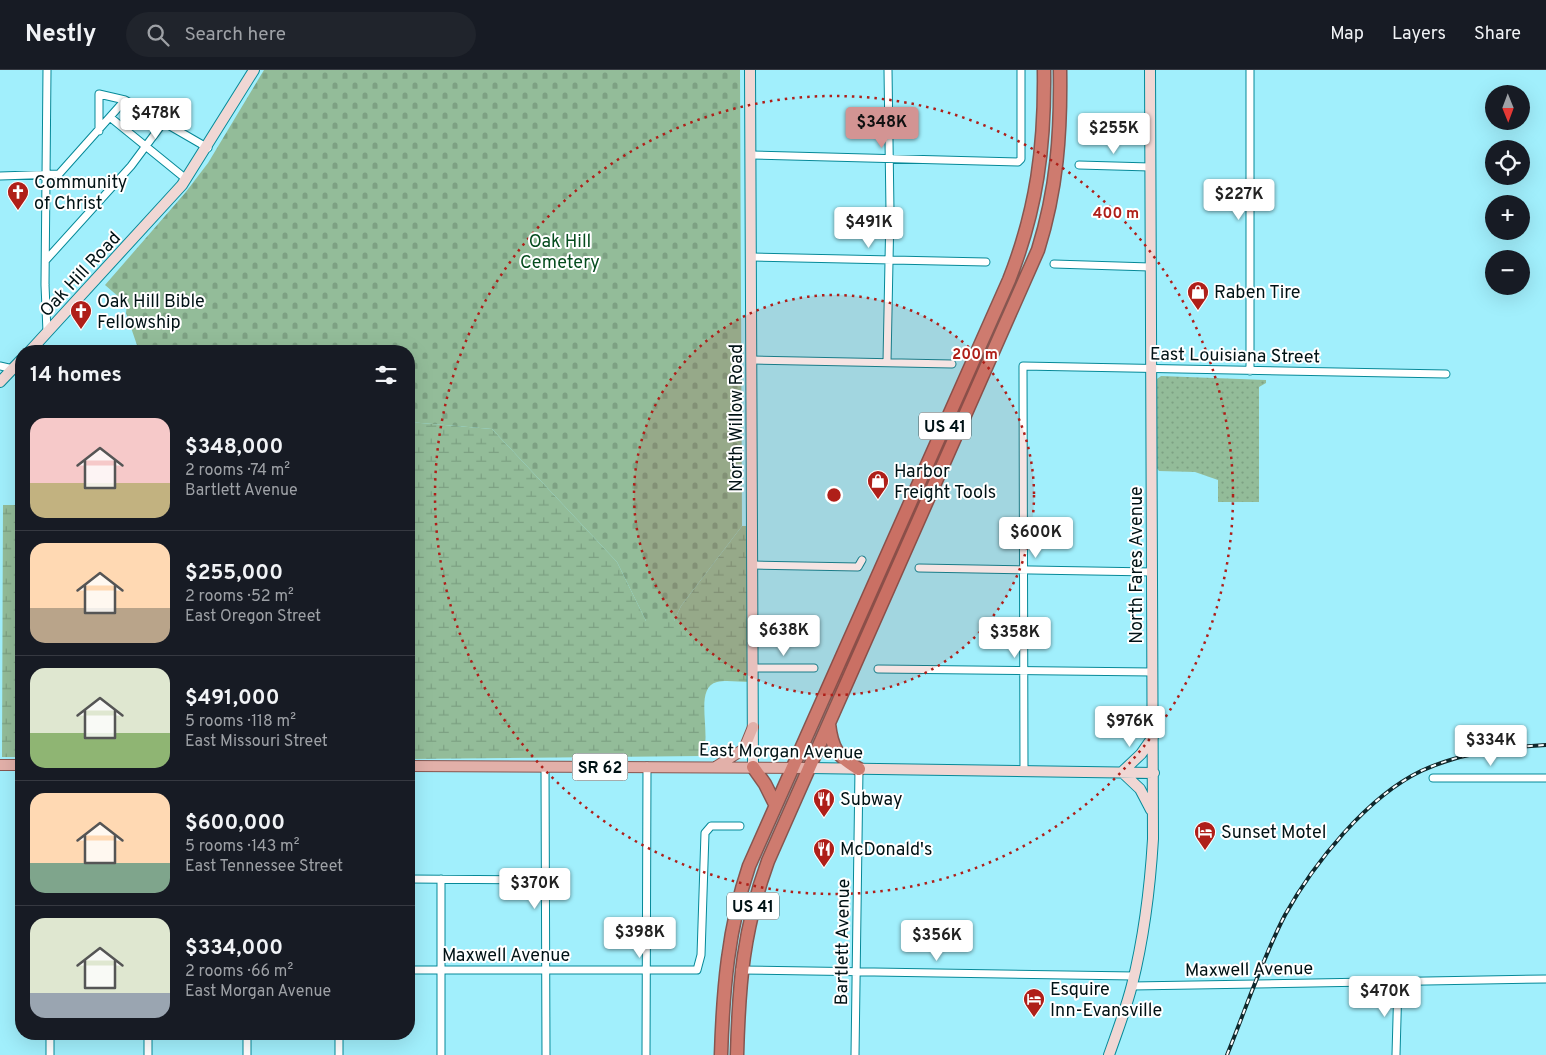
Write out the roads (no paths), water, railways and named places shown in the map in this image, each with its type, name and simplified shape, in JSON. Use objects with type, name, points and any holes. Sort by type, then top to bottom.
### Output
[{"type":"highway","name":"US 41","points":[[721,1055],[723,996],[732,925],[743,883],[775,804],[1018,258],[1033,207],[1041,166],[1044,129],[1044,70]]},
{"type":"highway","name":"US 41","points":[[736,1055],[740,970],[747,933],[761,880],[1038,250],[1051,199],[1059,151],[1060,70]]},
{"type":"highway","points":[[829,722],[834,748],[858,769]]},
{"type":"highway","points":[[753,767],[766,784],[775,804]]},
{"type":"main road","points":[[715,766],[744,750],[753,727]]},
{"type":"main road","points":[[0,765],[15,765]]},
{"type":"main road","name":"East Morgan Avenue","points":[[415,766],[715,766],[809,768]]},
{"type":"street","points":[[47,70],[47,332]]},
{"type":"street","name":"Oak Hill Road","points":[[35,345],[161,210],[186,179],[208,148],[254,70]]},
{"type":"street","name":"North Willow Road","points":[[750,70],[753,767]]},
{"type":"street","points":[[887,362],[890,160],[888,70]]},
{"type":"street","points":[[751,155],[1018,162],[1021,159],[1021,70]]},
{"type":"street","name":"North Fares Avenue","points":[[1108,1055],[1133,981],[1150,888],[1154,773],[1150,70]]},
{"type":"street","points":[[1250,70],[1250,371]]},
{"type":"street","points":[[99,131],[99,94],[126,100],[208,148]]},
{"type":"street","points":[[0,176],[48,176],[61,172],[126,100]]},
{"type":"street","points":[[111,118],[186,179]]},
{"type":"street","points":[[46,260],[147,147],[163,123]]},
{"type":"street","points":[[1078,165],[1150,167]]},
{"type":"street","points":[[752,257],[986,262]]},
{"type":"street","points":[[1054,264],[1150,267]]},
{"type":"street","points":[[752,360],[952,364]]},
{"type":"street","points":[[0,366],[13,369]]},
{"type":"street","name":"East Louisiana Street","points":[[1024,570],[1023,366],[1446,374]]},
{"type":"street","points":[[0,382],[15,367]]},
{"type":"street","points":[[753,564],[860,563]]},
{"type":"street","points":[[919,568],[1152,572]]},
{"type":"street","points":[[1024,570],[1024,771]]},
{"type":"street","points":[[753,668],[814,668]]},
{"type":"street","points":[[878,669],[1152,672]]},
{"type":"street","points":[[1153,736],[1141,754],[1122,772],[1140,789],[1153,814]]},
{"type":"street","points":[[545,766],[546,1055]]},
{"type":"street","points":[[646,1055],[647,766]]},
{"type":"street","name":"East Morgan Avenue","points":[[809,768],[1154,773]]},
{"type":"street","name":"Bartlett Avenue","points":[[854,1055],[858,769]]},
{"type":"street","points":[[1433,778],[1546,778]]},
{"type":"street","name":"Maxwell Avenue","points":[[415,970],[697,970],[701,955],[704,833],[711,826],[740,826]]},
{"type":"street","points":[[415,879],[545,880]]},
{"type":"street","points":[[441,879],[441,1055]]},
{"type":"street","name":"Maxwell Avenue","points":[[740,970],[1133,981],[1398,982],[1546,979]]},
{"type":"street","points":[[1396,1055],[1398,982]]},
{"type":"street","points":[[50,1040],[50,1055]]},
{"type":"street","points":[[148,1040],[148,1055]]},
{"type":"street","points":[[246,1055],[247,1040]]},
{"type":"street","points":[[339,1040],[339,1055]]},
{"type":"railway","points":[[1227,1055],[1262,966],[1285,915],[1327,853],[1362,814],[1401,783],[1421,771],[1436,765],[1482,752],[1546,745]]},
{"type":"place","name":"Community of Christ","points":[[18,211]]},
{"type":"place","name":"Raben Tire","points":[[1198,311]]},
{"type":"place","name":"Oak Hill Bible Fellowship","points":[[81,330]]},
{"type":"place","name":"Harbor Freight Tools","points":[[878,500]]},
{"type":"place","name":"Subway","points":[[824,818]]},
{"type":"place","name":"Sunset Motel","points":[[1205,851]]},
{"type":"place","name":"McDonald's","points":[[824,868]]},
{"type":"place","name":"Esquire Inn-Evansville","points":[[1034,1018]]},
{"type":"park label","name":"Oak Hill Cemetery","points":[[560,251]]}]
